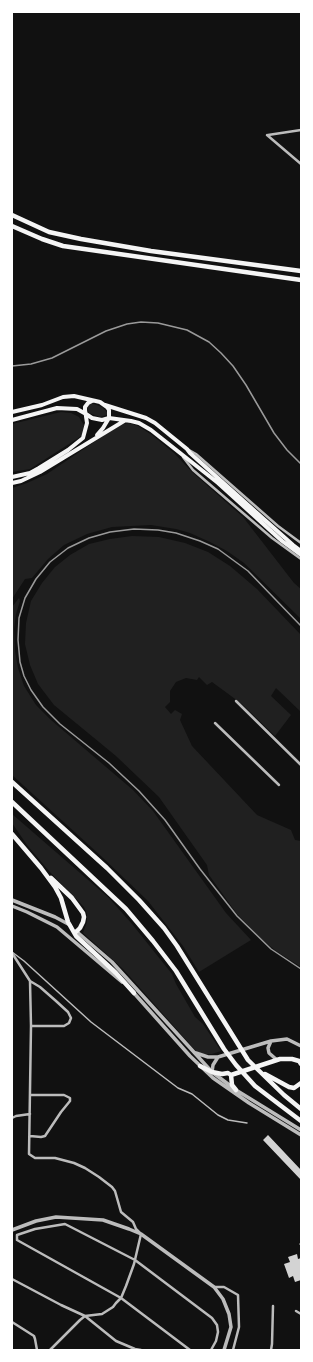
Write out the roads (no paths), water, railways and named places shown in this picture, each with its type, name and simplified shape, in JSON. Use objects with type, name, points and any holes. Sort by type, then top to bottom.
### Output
[{"type":"main road","points":[[12,215],[49,232],[81,239],[151,251],[301,272]]},
{"type":"main road","points":[[12,226],[62,246],[301,280]]},
{"type":"main road","points":[[12,412],[42,405],[59,398],[74,396],[97,401],[146,418],[155,423],[187,449],[219,482],[282,541],[301,555]]},
{"type":"main road","points":[[12,477],[39,468],[68,450],[83,438],[87,428],[85,407],[92,401]]},
{"type":"main road","points":[[93,439],[103,428],[109,418],[109,410],[105,405]]},
{"type":"main road","points":[[12,420],[57,408],[77,410],[99,420],[109,418],[131,420],[140,423],[219,482],[301,551]]},
{"type":"main road","points":[[12,483],[21,481],[40,472],[124,420]]},
{"type":"main road","points":[[12,782],[107,868],[139,900],[176,946],[248,1060],[301,1109]]},
{"type":"main road","points":[[12,802],[126,909],[176,971],[224,1049],[246,1077],[255,1086],[301,1121]]},
{"type":"main road","points":[[12,807],[25,815]]},
{"type":"main road","points":[[12,834],[55,887],[61,898],[68,922],[76,936],[116,973],[134,993]]},
{"type":"main road","points":[[41,868],[72,898],[83,912],[84,917],[82,925],[74,930]]},
{"type":"main road","points":[[200,1066],[212,1072],[233,1074],[287,1058],[300,1062]]},
{"type":"main road","points":[[260,1072],[289,1087],[294,1088],[301,1083]]},
{"type":"main road","points":[[233,1074],[232,1085],[236,1090]]},
{"type":"street","points":[[301,130],[267,135],[301,164]]},
{"type":"street","points":[[187,449],[196,454],[278,526],[301,543]]},
{"type":"street","points":[[182,455],[199,475],[272,538],[301,559]]},
{"type":"street","points":[[236,701],[301,765]]},
{"type":"street","points":[[216,723],[279,785]]},
{"type":"street","points":[[12,900],[60,920],[74,930],[112,962],[151,1003],[212,1072],[236,1090],[301,1130]]},
{"type":"street","points":[[12,906],[57,927],[134,993],[212,1078],[301,1135]]},
{"type":"street","points":[[12,953],[30,981],[68,1012],[71,1018],[69,1023],[64,1026],[31,1026]]},
{"type":"street","points":[[30,981],[31,1026],[29,1154],[35,1158],[55,1158],[74,1163],[86,1168],[99,1177],[115,1191],[121,1212],[133,1222],[136,1229],[141,1234]]},
{"type":"street","points":[[194,1052],[202,1056],[218,1057],[271,1041],[287,1039],[301,1046]]},
{"type":"street","points":[[271,1041],[268,1048],[269,1053],[277,1060]]},
{"type":"street","points":[[212,1078],[212,1066],[218,1057]]},
{"type":"street","points":[[30,1095],[64,1095],[70,1098],[70,1101],[45,1136],[30,1136]]},
{"type":"street","points":[[12,1118],[30,1114]]},
{"type":"street","points":[[12,1230],[36,1221],[56,1217],[103,1220],[130,1228],[141,1234],[214,1287],[223,1299],[229,1314],[230,1327],[224,1350]]},
{"type":"street","points":[[190,1350],[121,1298],[17,1240],[17,1235],[35,1229],[64,1224],[135,1260],[212,1318],[217,1325],[218,1332],[211,1350]]},
{"type":"street","points":[[50,1350],[85,1316],[96,1315],[107,1311],[121,1298],[135,1260],[141,1234]]},
{"type":"street","points":[[12,1279],[85,1316],[116,1341],[141,1350]]},
{"type":"street","points":[[214,1287],[224,1287],[238,1295],[239,1327],[233,1350]]},
{"type":"street","points":[[271,1350],[273,1306]]},
{"type":"street","points":[[296,1311],[301,1314]]},
{"type":"street","points":[[13,1323],[34,1336],[37,1350]]},
{"type":"lane","points":[[12,953],[24,961],[91,1022],[178,1088],[192,1094],[218,1115],[228,1120],[247,1123]]},
{"type":"railway","points":[[12,366],[31,364],[52,358],[106,331],[127,324],[141,322],[158,323],[187,330],[209,342],[233,366],[274,433],[287,450],[301,464]]},
{"type":"railway","points":[[301,626],[248,571],[218,549],[176,533],[158,530],[134,529],[110,532],[89,538],[68,548],[50,562],[36,579],[25,598],[19,618],[18,640],[20,662],[24,676],[31,690],[43,707],[60,724],[109,763],[139,791],[165,820],[200,869],[237,916],[271,949],[301,969]]}]
